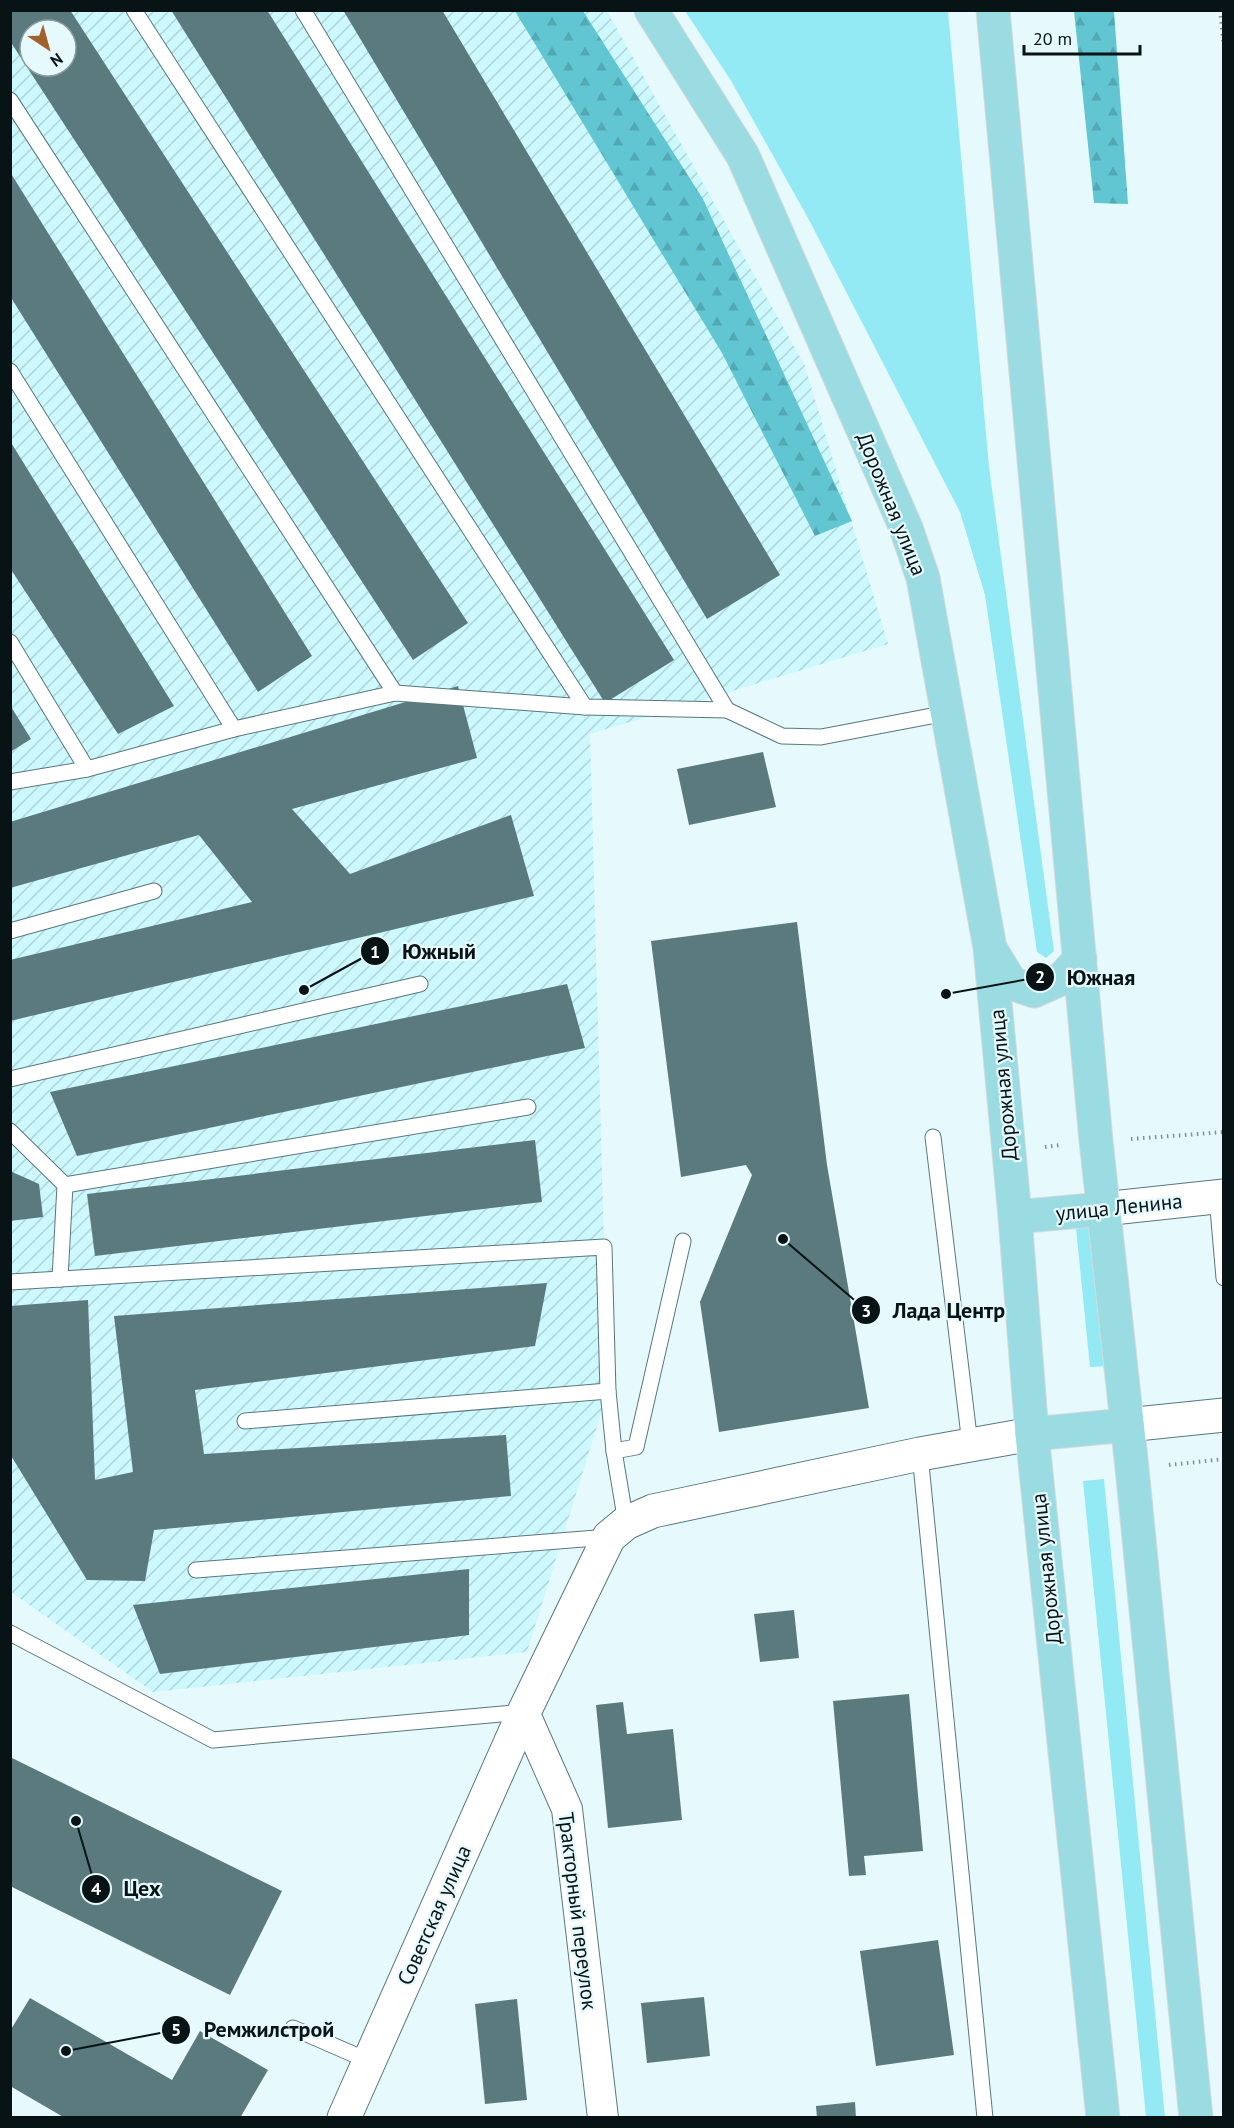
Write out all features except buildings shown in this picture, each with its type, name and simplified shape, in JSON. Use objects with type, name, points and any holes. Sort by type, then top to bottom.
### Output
[{"type":"main road","name":"Дорожная улица","points":[[651,10],[743,156],[906,528],[922,578],[990,948],[1016,1217],[1032,1434],[1103,2118]]},
{"type":"main road","points":[[993,10],[1103,1209],[1132,1468],[1196,2118]]},
{"type":"main road","points":[[990,948],[1011,983],[1034,991],[1063,978],[1080,959]]},
{"type":"main road","name":"улица Ленина","points":[[1016,1217],[1103,1209]]},
{"type":"main road","points":[[1032,1434],[1127,1425]]},
{"type":"street","name":"улица Ленина","points":[[1103,1209],[1220,1196]]},
{"type":"street","points":[[1127,1425],[1224,1414]]},
{"type":"street","points":[[618,1530],[653,1511],[920,1454],[1032,1434]]},
{"type":"street","name":"Советская улица","points":[[344,2118],[524,1712],[618,1530]]},
{"type":"street","name":"Тракторный переулок","points":[[524,1712],[567,1809],[603,2118]]},
{"type":"lane","points":[[134,10],[585,707]]},
{"type":"lane","points":[[303,10],[727,710]]},
{"type":"lane","points":[[10,100],[395,693]]},
{"type":"lane","points":[[10,371],[234,729]]},
{"type":"lane","points":[[10,642],[87,769]]},
{"type":"lane","points":[[10,782],[87,769],[234,729],[395,693],[585,707],[727,710],[782,736],[821,737],[947,713]]},
{"type":"lane","points":[[10,931],[154,891]]},
{"type":"lane","points":[[10,1078],[420,984]]},
{"type":"lane","points":[[65,1185],[528,1107]]},
{"type":"lane","points":[[10,1131],[65,1185],[60,1279]]},
{"type":"lane","points":[[933,1137],[970,1444]]},
{"type":"lane","points":[[1220,1196],[1224,1278]]},
{"type":"lane","points":[[614,1450],[636,1447],[683,1241]]},
{"type":"lane","points":[[10,1282],[604,1247],[608,1391],[618,1530],[196,1570]]},
{"type":"lane","points":[[245,1420],[608,1391]]},
{"type":"lane","points":[[920,1454],[985,2118]]},
{"type":"lane","points":[[10,1633],[213,1740],[524,1712]]},
{"type":"lane","points":[[293,2028],[369,2061]]},
{"type":"path","points":[[1220,10],[1224,47]]},
{"type":"path","points":[[1132,1468],[1224,1459]]},
{"type":"shaded area","points":[[11,11],[607,11],[805,366],[888,644],[590,734],[608,1391],[527,1652],[153,1692],[11,1592]]},
{"type":"shaded area","points":[[685,11],[948,11],[989,467],[1054,951],[1046,958],[1037,952],[985,595],[960,512],[808,218],[730,79]]},
{"type":"shaded area","points":[[1092,1227],[1107,1366],[1090,1367],[1076,1228]]},
{"type":"shaded area","points":[[1104,1479],[1165,2117],[1146,2117],[1083,1481]]},
{"type":"green space","points":[[515,11],[583,11],[703,199],[852,521],[815,536],[722,353]]},
{"type":"green space","points":[[1074,11],[1114,11],[1128,204],[1094,203]]},
{"type":"place","name":"Южный","points":[[304,990]]},
{"type":"place","name":"Южная","points":[[946,994]]},
{"type":"place","name":"Лада Центр","points":[[783,1239]]},
{"type":"place","name":"Цех","points":[[76,1821]]},
{"type":"place","name":"Ремжилстрой","points":[[66,2051]]}]
